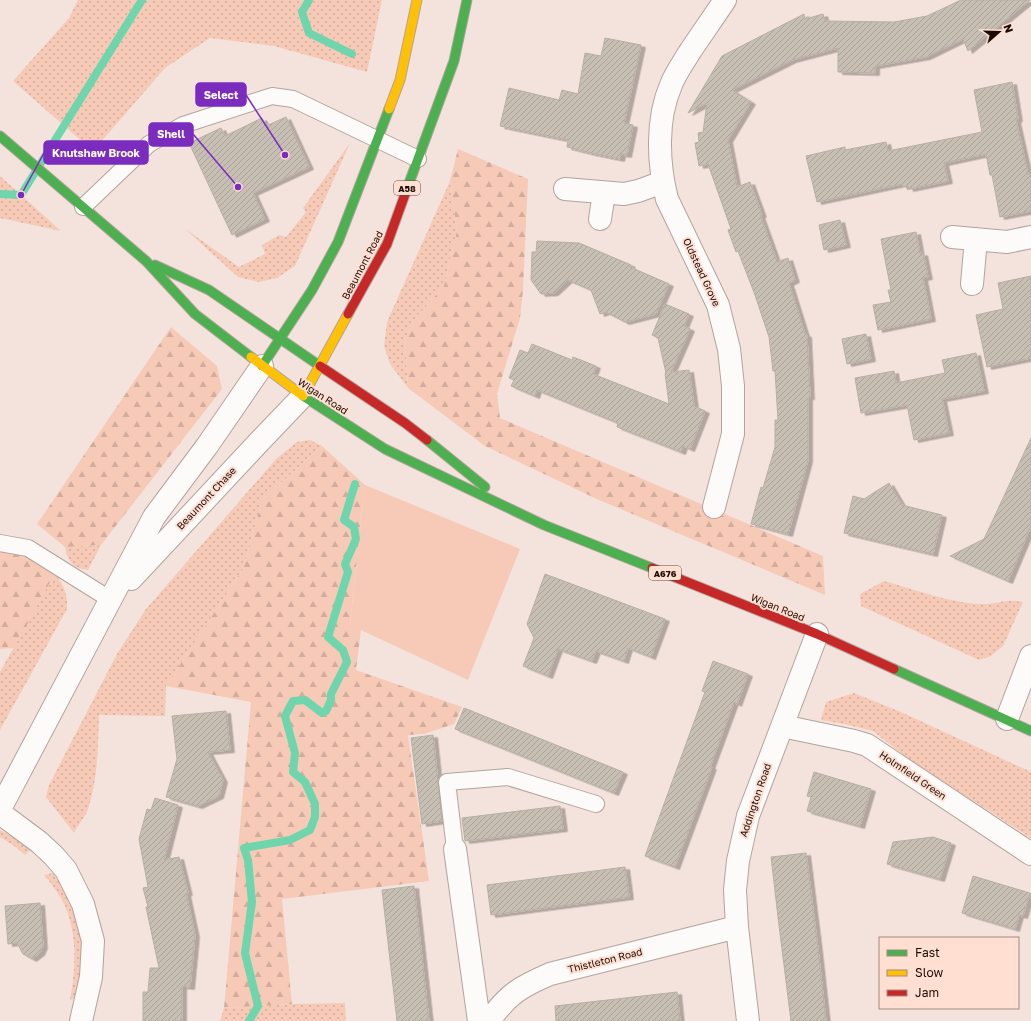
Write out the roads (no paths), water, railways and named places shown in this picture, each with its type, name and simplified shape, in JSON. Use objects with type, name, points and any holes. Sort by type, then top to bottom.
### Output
[{"type":"main road","points":[[262,366],[333,254],[400,80],[416,0]]},
{"type":"main road","name":"Beaumont Road","points":[[303,396],[387,244],[454,61],[467,0]]},
{"type":"main road","name":"Wigan Road","points":[[0,136],[146,261],[195,314],[303,396],[385,449],[544,525],[818,634],[1031,731]]},
{"type":"main road","name":"Wigan Road","points":[[146,261],[209,290],[405,423],[514,510]]},
{"type":"street","name":"Oldstead Grove","points":[[714,507],[733,434],[734,386],[729,349],[718,305],[667,199],[663,182],[660,156],[661,126],[665,101],[671,84],[683,63],[725,0]]},
{"type":"street","points":[[565,189],[624,194],[638,192],[663,182]]},
{"type":"street","points":[[600,219],[604,193]]},
{"type":"street","points":[[952,237],[1007,242],[1031,237]]},
{"type":"street","points":[[972,284],[976,239]]},
{"type":"street","name":"Beaumont Chase","points":[[0,809],[154,518],[207,446],[262,366]]},
{"type":"street","name":"Beaumont Chase","points":[[111,600],[258,442],[303,396]]},
{"type":"street","name":"Addington Road","points":[[748,1021],[737,927],[735,890],[738,860],[748,816],[818,634]]},
{"type":"street","points":[[1007,719],[1031,656]]},
{"type":"street","name":"Holmfield Green","points":[[782,726],[854,740],[867,745],[1031,854]]},
{"type":"street","points":[[0,814],[39,842],[54,856],[66,870],[83,904],[93,941],[91,977],[81,1021]]},
{"type":"street","points":[[455,849],[479,1021]]},
{"type":"street","name":"Thistleton Road","points":[[489,1021],[500,1006],[513,993],[531,982],[550,974],[737,927]]},
{"type":"lane","points":[[83,207],[149,144],[183,125],[272,96],[293,99],[418,159]]},
{"type":"lane","points":[[0,543],[28,548],[111,600]]},
{"type":"lane","points":[[455,849],[447,782],[508,777],[596,804]]},
{"type":"waterway","points":[[0,194],[21,195],[142,0]]},
{"type":"waterway","points":[[309,0],[302,12],[309,33],[352,54]]},
{"type":"waterway","points":[[249,1021],[258,1006],[245,953],[252,902],[248,860],[244,848],[290,840],[310,830],[315,817],[315,804],[305,782],[293,772],[295,753],[285,716],[293,701],[305,700],[322,713],[326,711],[331,700],[331,694],[347,662],[343,650],[328,637],[348,572],[345,564],[356,539],[354,527],[344,520],[355,484]]},
{"type":"place","name":"Select","points":[[285,155]]},
{"type":"place","name":"Shell","points":[[238,187]]},
{"type":"place","name":"Knutshaw Brook","points":[[21,195]]}]
